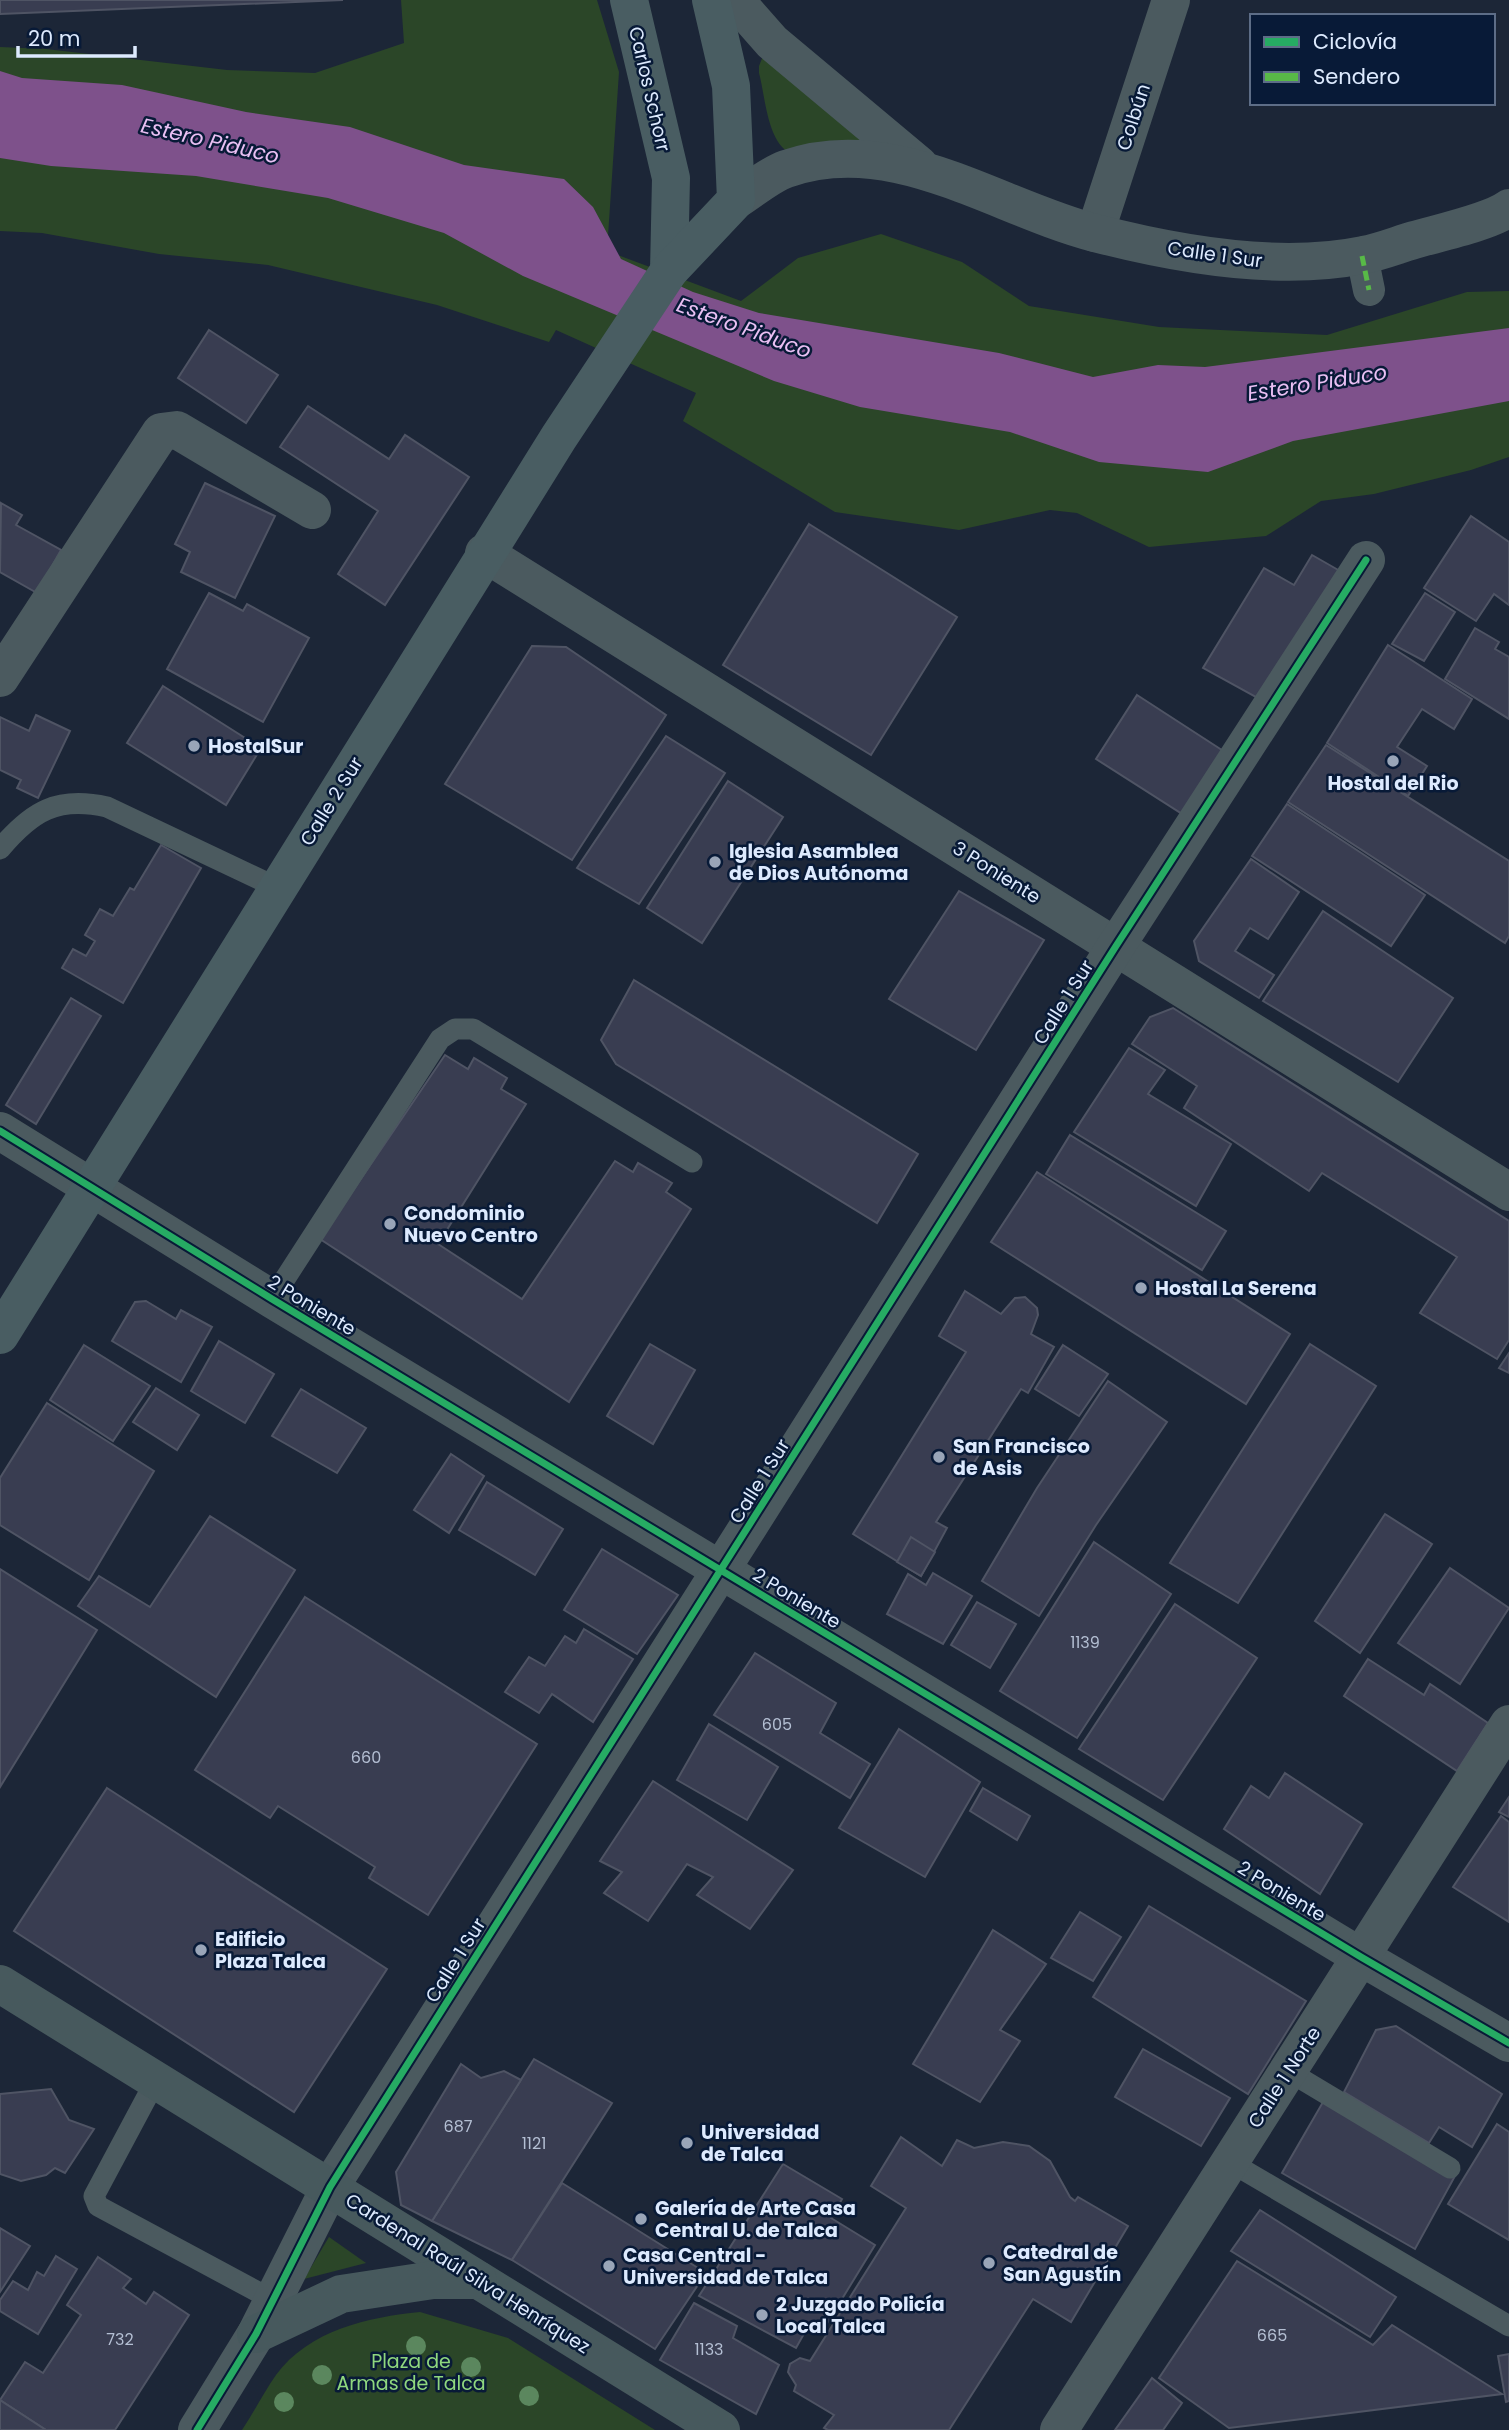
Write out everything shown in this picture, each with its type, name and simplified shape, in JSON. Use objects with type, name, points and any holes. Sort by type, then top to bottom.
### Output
[{"type":"main road","name":"Carlos Schorr","points":[[629,0],[671,178],[670,271]]},
{"type":"main road","points":[[711,0],[731,86],[736,200]]},
{"type":"main road","name":"Calle 2 Sur","points":[[0,1335],[484,553],[559,437],[670,271],[736,200]]},
{"type":"main road","name":"Cardenal Raúl Silva Henríquez","points":[[0,1984],[721,2430]]},
{"type":"main road","points":[[256,2334],[341,2294],[433,2280],[478,2280]]},
{"type":"street","name":"Calle 1 Sur","points":[[735,0],[772,42],[926,171]]},
{"type":"street","name":"Colbún","points":[[1096,233],[1171,0]]},
{"type":"street","name":"Calle 1 Sur","points":[[736,200],[785,169],[836,159],[870,158],[926,171],[1032,214],[1096,233],[1199,255],[1366,273],[1509,208]]},
{"type":"street","points":[[0,678],[161,432],[177,430],[312,510]]},
{"type":"street","name":"3 Poniente","points":[[484,553],[1509,1192]]},
{"type":"street","name":"Calle 1 Sur","points":[[197,2430],[256,2334],[330,2187],[1116,946],[1366,560]]},
{"type":"street","name":"2 Poniente","points":[[0,1131],[272,1299],[1361,1957],[1509,2043]]},
{"type":"street","name":"Calle 1 Norte","points":[[1059,2430],[1509,1724]]},
{"type":"lane","points":[[0,849],[18,828],[37,813],[81,801],[107,807],[278,888]]},
{"type":"lane","points":[[272,1299],[440,1039],[455,1029],[473,1029],[692,1162]]},
{"type":"lane","points":[[1288,2071],[1450,2168]]},
{"type":"lane","points":[[156,2080],[94,2196],[98,2206],[273,2300]]},
{"type":"lane","points":[[1230,2162],[1509,2326]]},
{"type":"green space","points":[[401,0],[597,0],[619,72],[607,251],[741,301],[798,258],[881,234],[962,262],[1029,306],[1159,327],[1327,335],[1467,292],[1509,291],[1509,457],[1471,470],[1374,494],[1321,501],[1266,536],[1149,547],[1077,513],[1050,510],[959,530],[835,512],[683,421],[696,393],[556,330],[549,342],[437,305],[268,265],[159,254],[42,233],[0,231],[0,47],[46,49],[227,70],[315,73],[404,43]]},
{"type":"green space","points":[[763,56],[874,141],[788,152],[775,137],[768,116],[759,73]]},
{"type":"green space","points":[[329,2237],[366,2263],[304,2279]]},
{"type":"green space","name":"Plaza de Armas de Talca","points":[[420,2312],[508,2338],[655,2430],[242,2430],[276,2375],[305,2347],[341,2328]]},
{"type":"water","name":"Estero Piduco","points":[[0,71],[22,78],[122,85],[246,112],[350,127],[464,165],[564,179],[593,207],[621,259],[693,292],[759,313],[999,353],[1093,377],[1158,365],[1205,367],[1509,328],[1509,401],[1293,441],[1208,472],[1099,462],[1010,432],[860,407],[774,381],[523,276],[444,233],[328,198],[196,176],[51,166],[0,158]]},
{"type":"building","points":[[0,0],[343,0],[0,14]]},
{"type":"building","points":[[209,330],[278,375],[246,423],[178,378]]},
{"type":"building","points":[[308,406],[389,459],[405,435],[469,477],[385,605],[338,574],[378,511],[280,447]]},
{"type":"building","points":[[205,483],[275,516],[235,598],[181,572],[190,552],[175,544]]},
{"type":"building","points":[[1,503],[22,515],[16,525],[61,550],[37,593],[0,572]]},
{"type":"building","points":[[1471,516],[1509,542],[1509,605],[1494,594],[1476,621],[1424,588]]},
{"type":"building","points":[[809,524],[957,617],[871,755],[723,665]]},
{"type":"building","points":[[1312,555],[1340,571],[1263,701],[1203,668],[1264,568],[1294,585]]},
{"type":"building","points":[[209,593],[243,611],[247,604],[309,638],[263,722],[167,669]]},
{"type":"building","points":[[1425,593],[1455,612],[1424,661],[1392,644]]},
{"type":"building","points":[[1475,628],[1499,642],[1495,649],[1509,657],[1509,719],[1445,679]]},
{"type":"building","points":[[1388,645],[1472,699],[1454,729],[1422,709],[1397,747],[1427,766],[1408,796],[1327,743]]},
{"type":"building","points":[[532,646],[566,647],[666,715],[572,860],[445,784]]},
{"type":"building","name":"HostalSur","points":[[163,686],[261,748],[226,805],[127,743]]},
{"type":"building","points":[[1137,695],[1228,754],[1187,817],[1096,759]]},
{"type":"building","points":[[36,715],[70,731],[38,798],[17,788],[21,780],[0,770],[0,717],[29,731]]},
{"type":"building","points":[[666,736],[725,773],[639,904],[577,868]]},
{"type":"building","points":[[1326,745],[1509,861],[1509,936],[1505,943],[1288,802]]},
{"type":"building","name":"Iglesia Asamblea de Dios Autónoma","points":[[728,781],[783,817],[702,943],[647,908]]},
{"type":"building","points":[[1287,804],[1425,895],[1391,946],[1252,856]]},
{"type":"building","points":[[161,845],[201,868],[123,1003],[62,968],[73,949],[86,956],[95,941],[85,935],[100,909],[113,916],[130,888],[134,890]]},
{"type":"building","points":[[1251,859],[1299,892],[1268,939],[1250,928],[1235,951],[1274,975],[1259,998],[1199,961],[1194,941]]},
{"type":"building","points":[[959,891],[1044,940],[976,1050],[889,999]]},
{"type":"building","points":[[1323,911],[1453,998],[1398,1082],[1263,1001]]},
{"type":"building","points":[[634,980],[918,1154],[877,1223],[616,1064],[601,1040]]},
{"type":"building","points":[[71,998],[101,1016],[36,1124],[6,1105]]},
{"type":"building","points":[[1173,1008],[1509,1221],[1509,1340],[1497,1359],[1420,1313],[1457,1257],[1322,1173],[1309,1191],[1184,1108],[1197,1086],[1132,1044],[1150,1017]]},
{"type":"building","points":[[1129,1048],[1165,1070],[1148,1094],[1231,1144],[1196,1206],[1074,1132]]},
{"type":"building","name":"Condominio Nuevo Centro","points":[[445,1055],[468,1069],[474,1058],[507,1078],[501,1089],[526,1104],[438,1244],[522,1299],[615,1161],[633,1172],[638,1163],[672,1183],[666,1192],[691,1209],[569,1402],[320,1239]]},
{"type":"building","points":[[1070,1135],[1226,1231],[1202,1270],[1046,1174]]},
{"type":"building","name":"Hostal La Serena","points":[[1037,1172],[1290,1334],[1246,1404],[991,1242]]},
{"type":"building","name":"San Francisco de Asis","points":[[965,1291],[1001,1314],[1015,1298],[1025,1297],[1037,1308],[1038,1315],[1031,1334],[1054,1347],[1028,1393],[1021,1389],[936,1522],[947,1528],[921,1576],[853,1534],[966,1352],[939,1336]]},
{"type":"building","points":[[146,1301],[176,1319],[181,1310],[212,1327],[181,1382],[112,1341],[135,1302]]},
{"type":"building","points":[[219,1341],[274,1374],[245,1423],[191,1391]]},
{"type":"building","points":[[650,1344],[695,1370],[653,1444],[607,1416]]},
{"type":"building","points":[[1310,1344],[1376,1386],[1238,1603],[1170,1563]]},
{"type":"building","points":[[84,1345],[150,1386],[113,1441],[50,1400]]},
{"type":"building","points":[[1063,1345],[1108,1374],[1079,1416],[1035,1389]]},
{"type":"building","points":[[1509,1353],[1509,1373],[1499,1368]]},
{"type":"building","points":[[1108,1381],[1167,1422],[1096,1525],[1039,1616],[982,1581],[1037,1488]]},
{"type":"building","points":[[156,1388],[199,1415],[177,1450],[133,1422]]},
{"type":"building","points":[[301,1389],[366,1428],[337,1473],[272,1436]]},
{"type":"building","points":[[47,1403],[154,1471],[89,1580],[0,1525],[0,1478]]},
{"type":"building","points":[[451,1454],[484,1476],[449,1533],[414,1510]]},
{"type":"building","points":[[487,1482],[563,1529],[535,1575],[459,1530]]},
{"type":"building","points":[[1385,1514],[1432,1544],[1360,1653],[1315,1621]]},
{"type":"building","points":[[210,1516],[295,1570],[216,1697],[78,1606],[99,1576],[150,1607]]},
{"type":"building","points":[[911,1537],[935,1552],[921,1576],[897,1562]]},
{"type":"building","points":[[1094,1542],[1171,1594],[1077,1738],[1000,1691]]},
{"type":"building","points":[[602,1549],[678,1595],[637,1654],[564,1610]]},
{"type":"building","points":[[1450,1568],[1509,1608],[1460,1684],[1398,1643]]},
{"type":"building","points":[[0,1569],[97,1630],[0,1787]]},
{"type":"building","points":[[933,1573],[972,1596],[943,1644],[887,1614],[908,1574],[926,1585]]},
{"type":"building","points":[[305,1597],[537,1744],[428,1915],[369,1878],[375,1867],[278,1806],[270,1818],[195,1770]]},
{"type":"building","points":[[977,1602],[1016,1624],[990,1668],[951,1645]]},
{"type":"building","points":[[1175,1604],[1257,1658],[1163,1800],[1079,1749]]},
{"type":"building","points":[[584,1629],[633,1659],[593,1722],[552,1694],[539,1713],[505,1692],[529,1657],[545,1666],[565,1636],[576,1643]]},
{"type":"building","points":[[755,1653],[836,1703],[820,1733],[870,1764],[850,1798],[714,1715]]},
{"type":"building","points":[[1368,1659],[1424,1695],[1430,1684],[1488,1723],[1457,1771],[1344,1696]]},
{"type":"building","points":[[709,1724],[778,1767],[747,1820],[677,1780]]},
{"type":"building","points":[[899,1729],[980,1782],[925,1877],[839,1828]]},
{"type":"building","points":[[1285,1773],[1362,1824],[1320,1894],[1224,1829],[1251,1786],[1269,1798]]},
{"type":"building","points":[[653,1781],[793,1870],[750,1929],[697,1895],[713,1877],[687,1864],[648,1921],[604,1893],[622,1872],[600,1861]]},
{"type":"building","name":"Edificio Plaza Talca","points":[[107,1788],[387,1969],[294,2112],[14,1931]]},
{"type":"building","points":[[983,1788],[1030,1816],[1017,1840],[970,1811]]},
{"type":"building","points":[[1509,1797],[1509,1817],[1499,1812]]},
{"type":"building","points":[[1501,1816],[1509,1822],[1509,1922],[1453,1887]]},
{"type":"building","points":[[1149,1906],[1306,2001],[1248,2094],[1093,1997]]},
{"type":"building","points":[[1080,1912],[1121,1937],[1093,1981],[1051,1958]]},
{"type":"building","points":[[993,1930],[1046,1964],[1000,2030],[1020,2041],[980,2102],[913,2064]]},
{"type":"building","points":[[1396,2026],[1502,2094],[1472,2147],[1439,2127],[1429,2143],[1344,2092],[1376,2030]]},
{"type":"building","points":[[1143,2049],[1230,2098],[1201,2146],[1115,2097]]},
{"type":"building","points":[[534,2059],[612,2103],[512,2260],[432,2221]]},
{"type":"building","points":[[461,2064],[481,2078],[504,2071],[521,2080],[432,2221],[401,2205],[396,2172]]},
{"type":"building","points":[[51,2089],[69,2120],[94,2129],[65,2173],[55,2168],[46,2175],[21,2181],[0,2174],[0,2094]]},
{"type":"building","points":[[1323,2102],[1455,2176],[1415,2249],[1282,2173]]},
{"type":"building","points":[[1497,2124],[1509,2132],[1509,2240],[1448,2204]]},
{"type":"building","name":"Catedral de San Agustín","points":[[901,2137],[942,2166],[957,2140],[974,2148],[1003,2142],[1029,2146],[1050,2161],[1070,2197],[1075,2201],[1078,2197],[1128,2226],[1071,2322],[1033,2299],[949,2430],[828,2430],[824,2428],[834,2415],[794,2391],[796,2385],[788,2372],[790,2364],[800,2358],[810,2361],[906,2208],[871,2186]]},
{"type":"building","points":[[783,2164],[842,2199],[831,2218],[875,2245],[823,2330],[810,2323],[796,2348],[699,2296]]},
{"type":"building","name":"Casa Central - Universidad de Talca","points":[[562,2183],[706,2273],[655,2349],[512,2260]]},
{"type":"building","points":[[1260,2210],[1396,2297],[1370,2337],[1231,2251]]},
{"type":"building","points":[[0,2228],[30,2246],[0,2292]]},
{"type":"building","points":[[56,2256],[77,2269],[38,2334],[0,2311],[0,2300],[13,2281],[28,2290],[37,2272],[44,2276]]},
{"type":"building","points":[[98,2257],[131,2279],[123,2288],[146,2304],[154,2292],[189,2315],[115,2430],[46,2430],[0,2400],[25,2362],[43,2373],[81,2315],[67,2305]]},
{"type":"building","points":[[1237,2261],[1373,2345],[1392,2325],[1502,2394],[1229,2428],[1159,2378]]},
{"type":"building","points":[[694,2303],[737,2326],[733,2338],[779,2365],[756,2414],[660,2360]]},
{"type":"building","points":[[1509,2354],[1509,2401],[1506,2402],[1498,2356]]},
{"type":"building","points":[[1152,2378],[1182,2403],[1163,2430],[1115,2430]]},
{"type":"building","points":[[0,2400],[46,2430],[0,2430]]},
{"type":"marked path","points":[[1362,256],[1369,290]]},
{"type":"cycle path","points":[[197,2430],[256,2334],[330,2187],[350,2155],[1116,946],[1366,560]]},
{"type":"cycle path","points":[[0,1131],[272,1299],[1361,1957],[1509,2043]]},
{"type":"place","name":"HostalSur","points":[[194,746]]},
{"type":"place","name":"Hostal del Rio","points":[[1393,761]]},
{"type":"place","name":"Iglesia Asamblea de Dios Autónoma","points":[[715,862]]},
{"type":"place","name":"Condominio Nuevo Centro","points":[[390,1224]]},
{"type":"place","name":"Hostal La Serena","points":[[1141,1288]]},
{"type":"place","name":"San Francisco de Asis","points":[[939,1457]]},
{"type":"place","name":"Edificio Plaza Talca","points":[[201,1950]]},
{"type":"place","name":"Universidad de Talca","points":[[687,2143]]},
{"type":"place","name":"Galería de Arte Casa Central U. de Talca","points":[[641,2219]]},
{"type":"place","name":"Catedral de San Agustín","points":[[989,2263]]},
{"type":"place","name":"Casa Central - Universidad de Talca","points":[[609,2266]]},
{"type":"place","name":"2 Juzgado Policía Local Talca","points":[[762,2315]]}]
